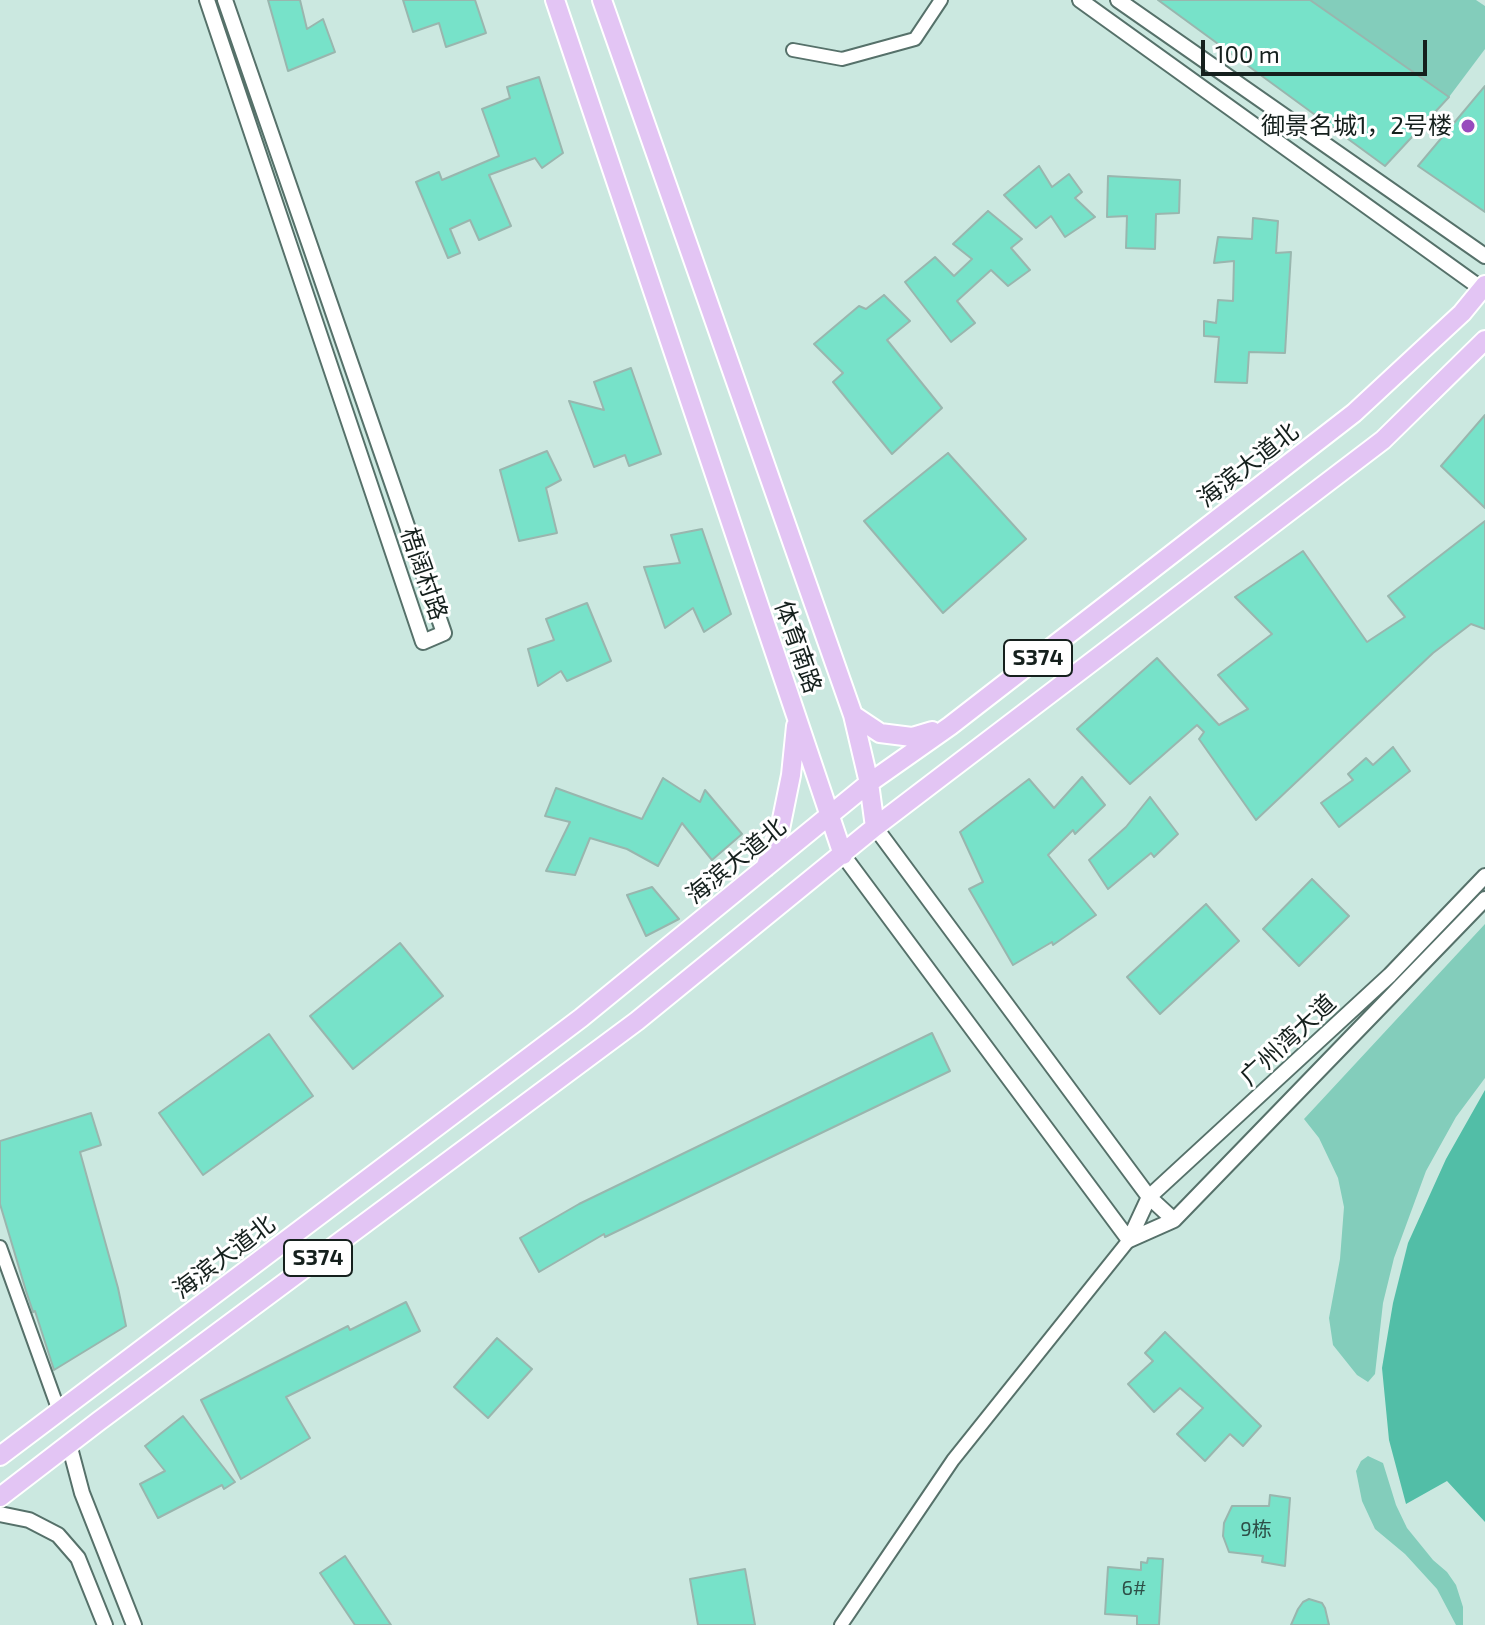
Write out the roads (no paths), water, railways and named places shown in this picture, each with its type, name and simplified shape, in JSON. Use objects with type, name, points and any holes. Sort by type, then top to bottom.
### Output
[{"type":"main road","name":"体育南路","points":[[555,0],[843,855]]},
{"type":"main road","name":"体育南路","points":[[602,0],[853,715],[869,783],[875,827]]},
{"type":"main road","name":"海滨大道北","points":[[0,1456],[581,1018],[869,783],[950,726],[1354,413],[1462,313],[1483,287]]},
{"type":"main road","name":"S374","points":[[0,1497],[637,1021],[875,827],[1383,440],[1485,340]]},
{"type":"main road","points":[[853,715],[880,733],[912,737],[950,726]]},
{"type":"main road","points":[[765,869],[779,833],[789,789],[797,719]]},
{"type":"street","name":"梧阔村路","points":[[207,0],[423,642],[444,633],[225,0]]},
{"type":"street","points":[[793,50],[842,59],[915,39],[941,0]]},
{"type":"street","points":[[1080,0],[1483,287]]},
{"type":"street","points":[[1118,0],[1485,256]]},
{"type":"street","name":"体育南路","points":[[875,827],[1149,1197],[1174,1220]]},
{"type":"street","name":"体育南路","points":[[843,855],[1129,1240]]},
{"type":"street","name":"广州湾大道","points":[[841,1625],[953,1460],[1129,1240],[1149,1197],[1390,975],[1485,876]]},
{"type":"street","name":"广州湾大道","points":[[1129,1240],[1174,1220],[1485,899]]},
{"type":"street","points":[[0,1247],[59,1411]]},
{"type":"street","points":[[69,1444],[82,1493],[134,1625]]},
{"type":"street","points":[[0,1514],[29,1520],[58,1535],[78,1558],[105,1625]]},
{"type":"place","name":"御景名城1，2号楼","points":[[1468,126]]}]
